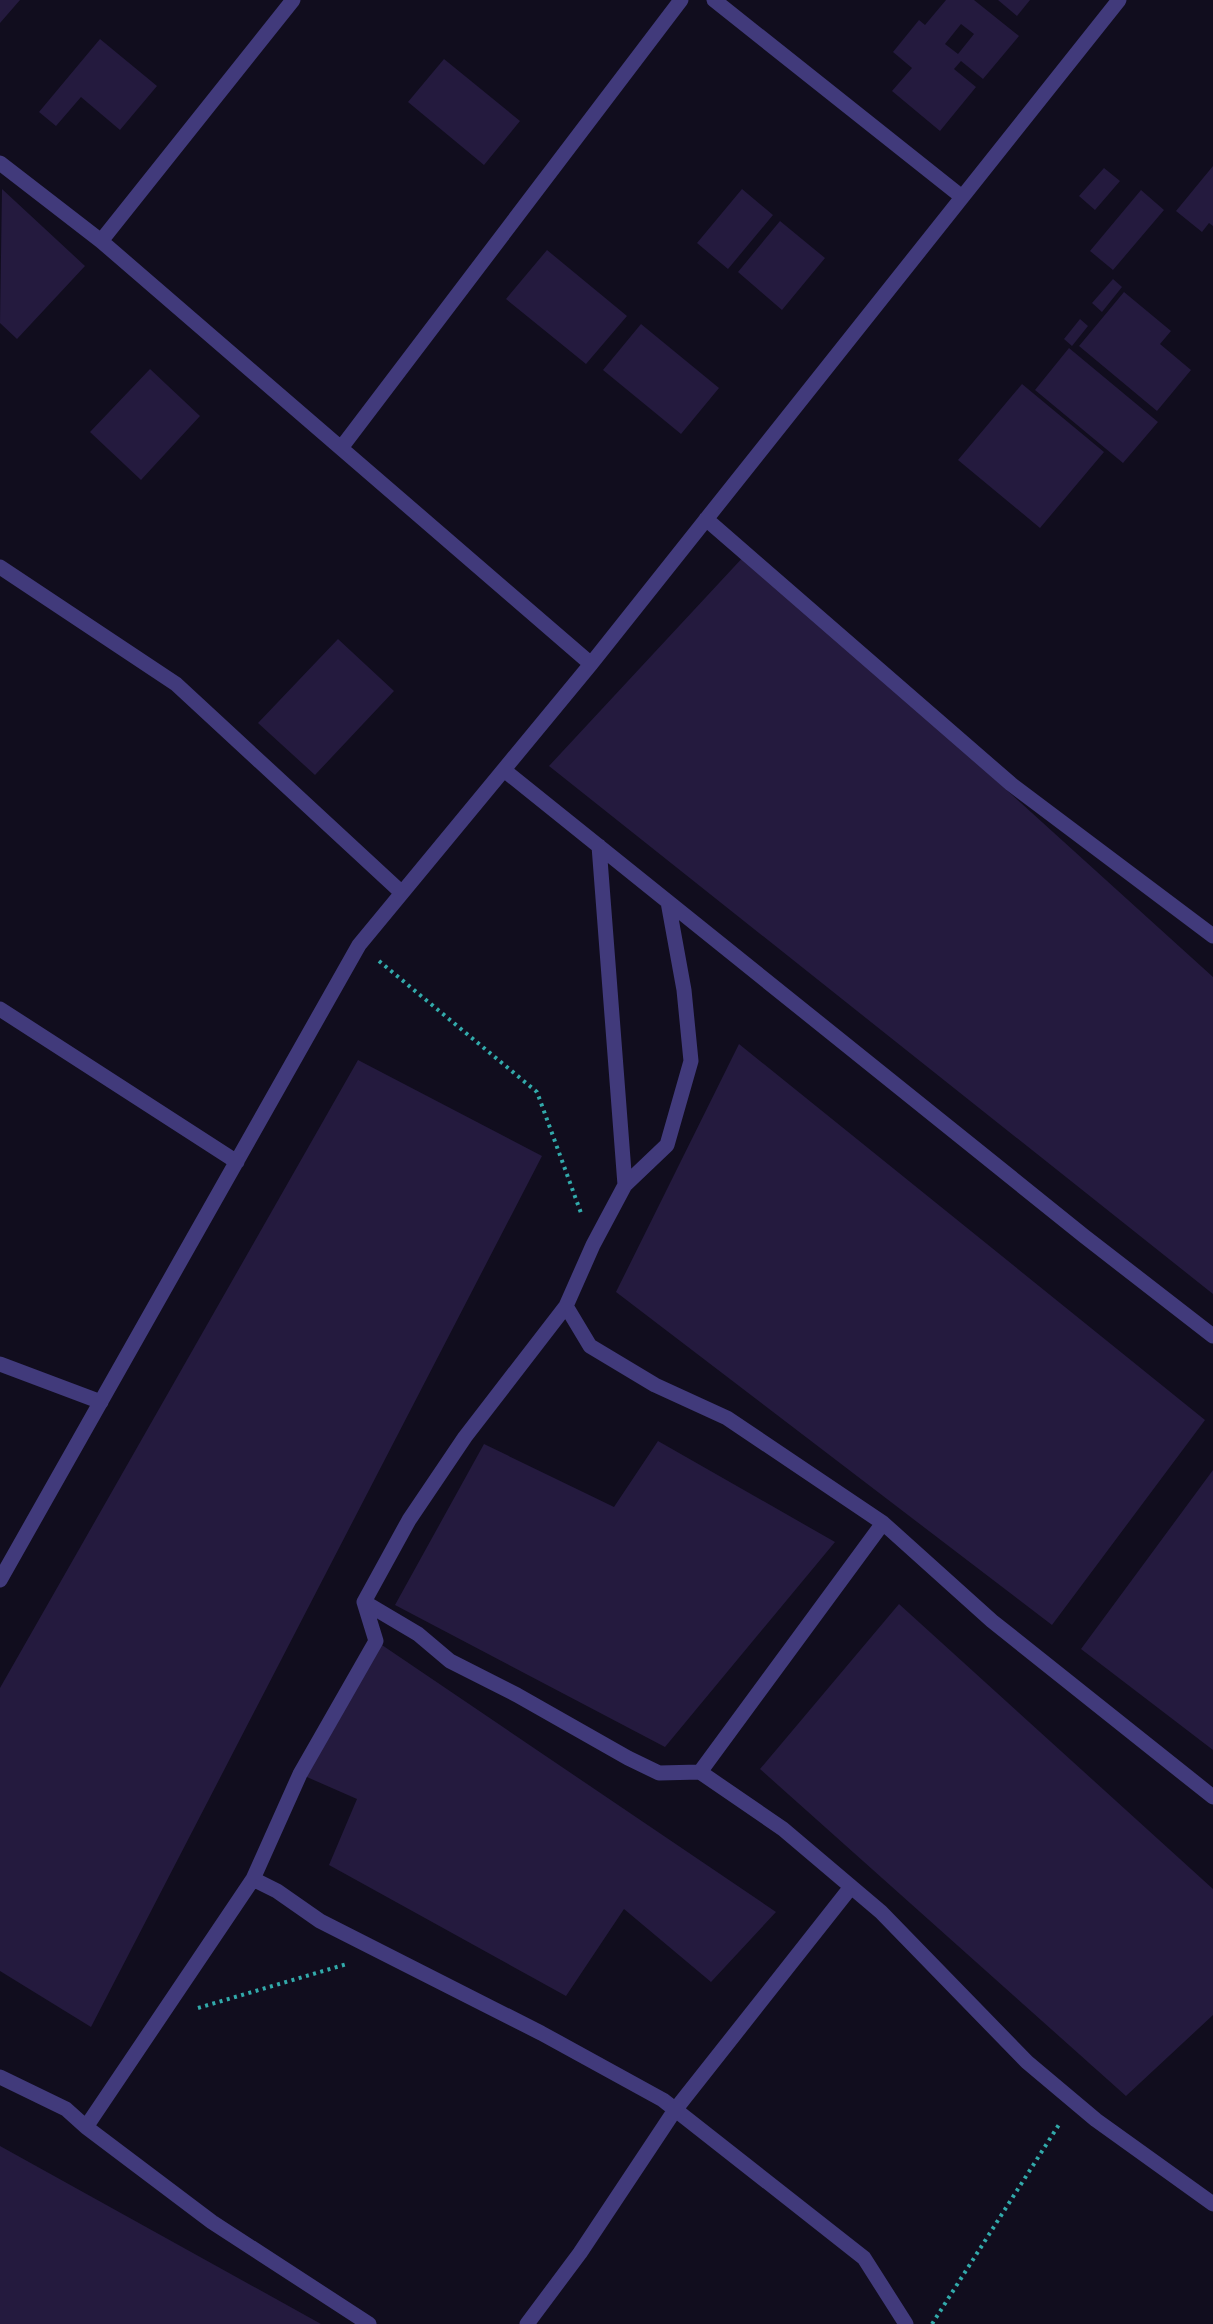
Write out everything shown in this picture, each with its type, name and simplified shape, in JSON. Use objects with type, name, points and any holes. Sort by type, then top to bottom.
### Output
[{"type":"street","points":[[101,241],[293,0]]},
{"type":"street","points":[[341,448],[681,0]]},
{"type":"street","points":[[714,0],[962,197]]},
{"type":"street","points":[[0,1580],[360,945],[591,664],[1119,0]]},
{"type":"street","points":[[0,163],[101,241],[591,664]]},
{"type":"street","points":[[706,519],[1011,784],[1212,933]]},
{"type":"street","points":[[0,567],[176,684],[402,893]]},
{"type":"street","points":[[504,770],[1084,1236],[1213,1336]]},
{"type":"street","points":[[599,846],[626,1185]]},
{"type":"street","points":[[86,2127],[162,2019],[253,1879],[300,1774],[376,1641],[364,1602],[410,1520],[465,1437],[566,1306],[593,1245],[626,1185],[667,1145],[691,1061],[684,990],[669,902]]},
{"type":"street","points":[[0,1009],[237,1162]]},
{"type":"street","points":[[566,1306],[590,1346],[655,1385],[727,1418],[883,1523],[992,1621],[1213,1797]]},
{"type":"street","points":[[0,1364],[100,1402]]},
{"type":"street","points":[[700,1772],[883,1523]]},
{"type":"street","points":[[364,1602],[418,1634],[450,1661],[517,1695],[628,1758],[659,1773],[700,1772],[783,1829],[881,1912],[1027,2062],[1074,2102],[1213,2204]]},
{"type":"street","points":[[253,1879],[277,1891],[320,1921],[541,2033],[663,2100],[864,2258],[906,2324]]},
{"type":"street","points":[[527,2324],[580,2253],[675,2110],[851,1887]]},
{"type":"street","points":[[0,2077],[66,2109],[86,2127],[212,2222],[369,2324]]},
{"type":"path","points":[[360,945],[537,1092],[593,1245]]},
{"type":"path","points":[[162,2019],[385,1953]]},
{"type":"path","points":[[932,2324],[1074,2102]]},
{"type":"building","points":[[0,0],[20,0],[0,23]]},
{"type":"building","points":[[946,0],[974,0],[1019,36],[983,79],[961,61],[954,69],[976,87],[940,131],[892,91],[912,68],[893,52],[919,20],[925,25]],"holes":[[[961,24],[974,34],[958,54],[945,44]]]},
{"type":"building","points":[[998,0],[1030,0],[1017,16]]},
{"type":"building","points":[[100,39],[157,86],[120,130],[81,97],[56,126],[39,112]]},
{"type":"building","points":[[444,59],[520,121],[484,165],[408,102]]},
{"type":"building","points":[[1213,166],[1213,226],[1209,223],[1202,232],[1176,211]]},
{"type":"building","points":[[1104,168],[1120,181],[1095,210],[1079,196]]},
{"type":"building","points":[[2,189],[85,266],[17,339],[0,323]]},
{"type":"building","points":[[742,189],[773,215],[728,269],[697,243]]},
{"type":"building","points":[[1141,190],[1164,210],[1113,270],[1090,251]]},
{"type":"building","points":[[780,221],[825,258],[782,310],[738,272]]},
{"type":"building","points":[[547,250],[627,316],[586,364],[506,299]]},
{"type":"building","points":[[1113,279],[1122,287],[1102,312],[1092,303]]},
{"type":"building","points":[[1124,292],[1171,331],[1160,344],[1191,370],[1157,411],[1079,346]]},
{"type":"building","points":[[1080,319],[1088,326],[1072,346],[1064,339]]},
{"type":"building","points":[[641,324],[719,388],[681,434],[603,370]]},
{"type":"building","points":[[1069,348],[1158,422],[1123,463],[1035,390]]},
{"type":"building","points":[[150,369],[200,416],[141,480],[90,432]]},
{"type":"building","points":[[1022,384],[1104,452],[1040,528],[958,460]]},
{"type":"building","points":[[746,554],[1213,977],[1213,1294],[549,766]]},
{"type":"building","points":[[338,639],[394,691],[315,775],[258,723]]},
{"type":"building","points":[[739,1044],[1205,1420],[1052,1625],[616,1292]]},
{"type":"building","points":[[358,1060],[542,1156],[91,2027],[0,1971],[0,1688]]},
{"type":"building","points":[[658,1441],[835,1542],[665,1747],[395,1605],[484,1444],[614,1507]]},
{"type":"building","points":[[1213,1470],[1213,1750],[1081,1649]]},
{"type":"building","points":[[899,1604],[1213,1889],[1213,2015],[1126,2096],[760,1769]]},
{"type":"building","points":[[376,1641],[776,1912],[711,1982],[624,1909],[566,1996],[329,1865],[357,1799],[300,1774]]},
{"type":"building","points":[[0,2146],[321,2324],[0,2324]]}]
